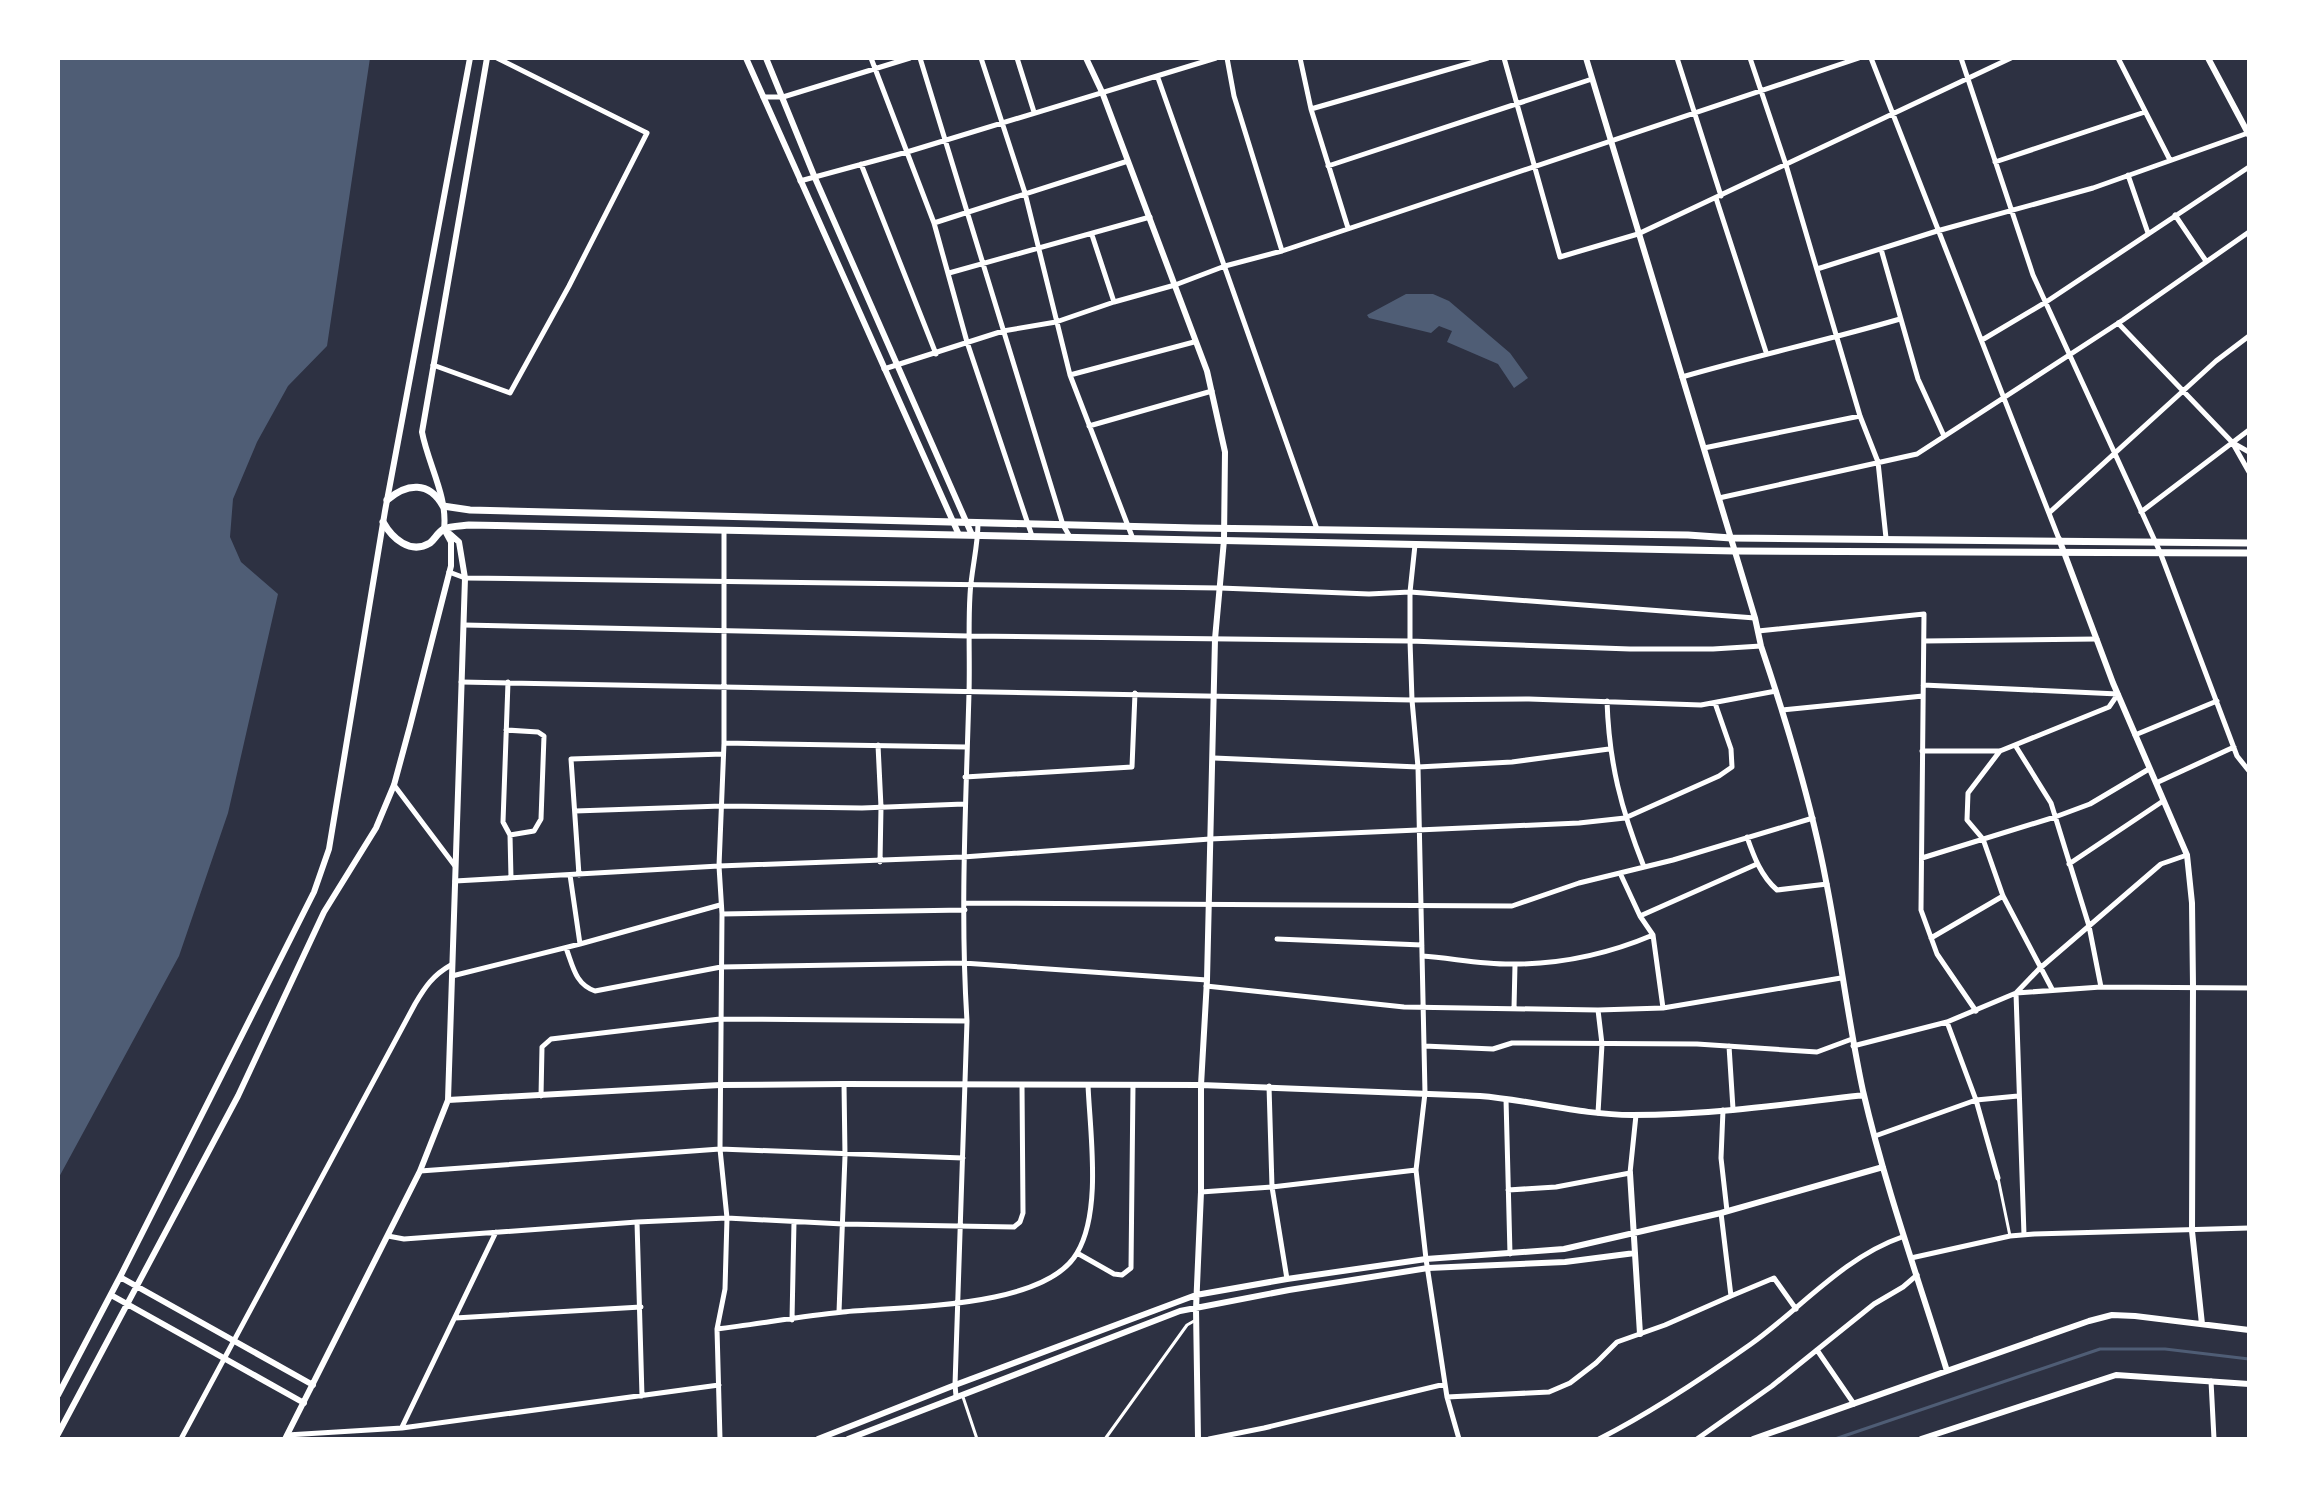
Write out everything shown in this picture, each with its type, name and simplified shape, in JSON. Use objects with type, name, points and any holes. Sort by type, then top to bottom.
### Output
[{"type":"main road","points":[[387,500],[407,487],[418,486],[438,496],[443,506],[470,510],[1224,529],[2249,543]]},
{"type":"main road","points":[[383,522],[397,541],[408,546],[422,546],[444,529],[469,525],[1735,551],[2249,553]]},
{"type":"street","points":[[58,1395],[314,892],[332,834],[383,522],[470,58]]},
{"type":"street","points":[[58,1434],[238,1096],[324,912],[376,828],[394,785],[448,572],[451,542],[444,529],[443,506],[422,432],[487,58]]},
{"type":"street","points":[[432,364],[510,393],[647,133],[497,58]]},
{"type":"street","points":[[746,58],[959,535]]},
{"type":"street","points":[[766,58],[896,365],[975,535]]},
{"type":"street","points":[[871,58],[934,223],[967,342],[1032,536]]},
{"type":"street","points":[[763,97],[783,97],[910,58]]},
{"type":"street","points":[[920,58],[1063,525],[1070,537]]},
{"type":"street","points":[[981,58],[1025,193],[1070,375],[1133,539]]},
{"type":"street","points":[[1017,58],[1034,112]]},
{"type":"street","points":[[1086,58],[1102,92],[1207,371],[1225,452],[1224,540],[1215,639],[1214,758],[1201,1085],[1201,1192],[1196,1295],[1198,1439]]},
{"type":"street","points":[[799,181],[1158,78],[1216,58]]},
{"type":"street","points":[[1227,58],[1234,96],[1282,251]]},
{"type":"street","points":[[1300,58],[1311,109],[1348,228]]},
{"type":"street","points":[[1311,109],[1488,58]]},
{"type":"street","points":[[1504,58],[1560,257],[1638,234],[2011,58]]},
{"type":"street","points":[[1586,58],[1813,818],[1864,1095],[1902,1237],[1917,1274],[1947,1371]]},
{"type":"street","points":[[1677,58],[1766,352]]},
{"type":"street","points":[[1750,58],[1786,165],[1860,416],[1878,462],[1886,538]]},
{"type":"street","points":[[883,369],[1003,331],[1056,322],[1225,266],[1282,251],[1859,58]]},
{"type":"street","points":[[1871,58],[2118,694],[2187,855],[2192,903],[2192,1231],[2202,1324]]},
{"type":"street","points":[[1961,58],[2033,275],[2160,552],[2237,756],[2249,771]]},
{"type":"street","points":[[2118,58],[2170,160]]},
{"type":"street","points":[[1817,269],[1937,231],[2012,212],[2249,134],[2208,58]]},
{"type":"street","points":[[1158,78],[1318,530]]},
{"type":"street","points":[[1328,166],[1592,79]]},
{"type":"street","points":[[1995,162],[2145,112]]},
{"type":"street","points":[[934,223],[1128,161]]},
{"type":"street","points":[[861,164],[936,354]]},
{"type":"street","points":[[1982,340],[2046,302],[2249,167]]},
{"type":"street","points":[[2128,175],[2148,233]]},
{"type":"street","points":[[2175,215],[2206,261]]},
{"type":"street","points":[[949,273],[1150,217]]},
{"type":"street","points":[[1719,498],[1917,454],[2118,323],[2249,232]]},
{"type":"street","points":[[1092,235],[1114,302]]},
{"type":"street","points":[[1881,249],[1918,379],[1944,436]]},
{"type":"street","points":[[1682,377],[1766,352],[1900,319]]},
{"type":"street","points":[[2118,323],[2232,442],[2249,472]]},
{"type":"street","points":[[2049,513],[2216,361],[2249,336]]},
{"type":"street","points":[[1070,375],[1194,342]]},
{"type":"street","points":[[1089,426],[1212,391]]},
{"type":"street","points":[[1704,448],[1860,416]]},
{"type":"street","points":[[2141,512],[2249,430]]},
{"type":"street","points":[[2232,442],[2249,452]]},
{"type":"street","points":[[977,1439],[955,1385],[967,1021],[963,963],[963,857],[968,636],[970,586],[978,523]]},
{"type":"street","points":[[286,1437],[420,1171],[448,1100],[465,578],[459,542],[444,529]]},
{"type":"street","points":[[720,1439],[717,1329],[725,1289],[727,1218],[720,1149],[722,914],[719,866],[725,686],[724,530]]},
{"type":"street","points":[[1415,543],[1410,592],[1410,641],[1418,767],[1425,1093],[1416,1170],[1447,1397],[1459,1439]]},
{"type":"street","points":[[448,572],[465,578],[1220,588],[1369,594],[1410,592],[1755,618]]},
{"type":"street","points":[[1758,631],[1924,614],[1921,910],[1937,954],[1976,1011]]},
{"type":"street","points":[[464,625],[968,636],[1410,641],[1630,649],[1761,646]]},
{"type":"street","points":[[1924,641],[2097,639]]},
{"type":"street","points":[[461,682],[1715,703],[1776,691]]},
{"type":"street","points":[[508,682],[503,822],[510,835],[511,878]]},
{"type":"street","points":[[1923,685],[2118,694]]},
{"type":"street","points":[[965,777],[1132,767],[1135,693]]},
{"type":"street","points":[[1922,751],[2000,751],[2109,707],[2118,694]]},
{"type":"street","points":[[1782,710],[1923,696]]},
{"type":"street","points":[[1607,701],[1609,749],[1625,818],[1644,867]]},
{"type":"street","points":[[2135,735],[2217,701]]},
{"type":"street","points":[[455,881],[719,866],[880,862],[1210,839],[1579,823],[1625,818],[1719,776],[1732,767],[1731,749],[1715,703]]},
{"type":"street","points":[[506,730],[538,732],[544,736],[539,826],[529,834],[510,835]]},
{"type":"street","points":[[724,743],[966,747]]},
{"type":"street","points":[[878,745],[880,862]]},
{"type":"street","points":[[2015,745],[2051,803],[2089,926],[2101,987]]},
{"type":"street","points":[[2156,783],[2234,747]]},
{"type":"street","points":[[1214,758],[1418,767],[1512,762],[1609,749]]},
{"type":"street","points":[[2000,751],[1968,793],[1967,820],[1983,839],[2003,896],[2052,989]]},
{"type":"street","points":[[579,875],[571,759],[723,754]]},
{"type":"street","points":[[1922,858],[2090,804],[2149,769]]},
{"type":"street","points":[[394,785],[455,866]]},
{"type":"street","points":[[2069,864],[2163,801]]},
{"type":"street","points":[[575,811],[964,804]]},
{"type":"street","points":[[722,914],[965,906],[1208,903],[1512,906],[1579,883],[1813,818]]},
{"type":"street","points":[[1747,837],[1757,864],[1777,890],[1827,884]]},
{"type":"street","points":[[2024,1235],[2016,993],[2039,969],[2161,864],[2187,855]]},
{"type":"street","points":[[1640,916],[1757,864]]},
{"type":"street","points":[[1620,873],[1640,916],[1653,935],[1663,1008]]},
{"type":"street","points":[[570,875],[580,944]]},
{"type":"street","points":[[1931,938],[2003,896]]},
{"type":"street","points":[[451,976],[721,905]]},
{"type":"street","points":[[1422,956],[1515,964],[1581,959],[1653,935]]},
{"type":"street","points":[[1277,939],[1422,945]]},
{"type":"street","points":[[566,948],[579,982],[595,991],[721,967],[963,963],[1206,983],[1404,1007],[1598,1010],[1663,1008],[1841,978]]},
{"type":"street","points":[[1514,1008],[1515,964]]},
{"type":"street","points":[[181,1439],[415,1004],[429,981],[451,965]]},
{"type":"street","points":[[1424,1046],[1493,1049],[1512,1043],[1602,1044],[1729,1046],[1817,1052],[1947,1022],[2016,993],[2101,987],[2249,988]]},
{"type":"street","points":[[1598,1010],[1602,1044],[1598,1113]]},
{"type":"street","points":[[541,1096],[542,1047],[551,1039],[720,1019],[967,1021]]},
{"type":"street","points":[[1947,1022],[1976,1100],[1998,1178],[2010,1236]]},
{"type":"street","points":[[1729,1046],[1733,1109]]},
{"type":"street","points":[[839,1312],[845,1156],[844,1084]]},
{"type":"street","points":[[448,1100],[720,1085],[1201,1085],[1506,1098],[1598,1113],[1636,1115],[1723,1110],[1864,1095]]},
{"type":"street","points":[[388,1236],[404,1239],[727,1218],[1008,1228],[1020,1222],[1024,1191],[1022,1085]]},
{"type":"street","points":[[717,1329],[839,1312],[959,1303],[1006,1295],[1045,1283],[1064,1270],[1077,1253],[1085,1234],[1090,1207],[1088,1085]]},
{"type":"street","points":[[1077,1253],[1114,1274],[1122,1275],[1131,1268],[1133,1085]]},
{"type":"street","points":[[1269,1086],[1272,1187],[1287,1279]]},
{"type":"street","points":[[1875,1136],[1976,1100],[2018,1096]]},
{"type":"street","points":[[1506,1098],[1510,1254]]},
{"type":"street","points":[[1723,1110],[1721,1158],[1731,1296]]},
{"type":"street","points":[[1636,1115],[1630,1173],[1640,1334]]},
{"type":"street","points":[[420,1171],[720,1149],[963,1158]]},
{"type":"street","points":[[818,1439],[1196,1295],[1426,1259],[1564,1249],[1724,1212],[1883,1167]]},
{"type":"street","points":[[1201,1192],[1416,1170]]},
{"type":"street","points":[[1508,1190],[1556,1187],[1630,1173]]},
{"type":"street","points":[[637,1222],[642,1396]]},
{"type":"street","points":[[792,1320],[794,1222]]},
{"type":"street","points":[[1911,1258],[2010,1236],[2249,1228]]},
{"type":"street","points":[[402,1428],[496,1232]]},
{"type":"street","points":[[1599,1439],[1628,1424],[1739,1352],[1846,1268],[1884,1243],[1902,1237]]},
{"type":"street","points":[[1546,1262],[1564,1249]]},
{"type":"street","points":[[848,1439],[1180,1311],[1428,1268],[1546,1262],[1635,1253]]},
{"type":"street","points":[[1697,1439],[1772,1386],[1874,1304],[1903,1287],[1917,1274]]},
{"type":"street","points":[[120,1277],[313,1385]]},
{"type":"street","points":[[1447,1397],[1549,1392],[1570,1383],[1617,1342],[1774,1278],[1796,1309]]},
{"type":"street","points":[[111,1295],[304,1403]]},
{"type":"street","points":[[455,1318],[641,1307]]},
{"type":"street","points":[[1753,1439],[2112,1315],[2249,1330]]},
{"type":"street","points":[[1105,1439],[1187,1325],[1196,1320]]},
{"type":"street","points":[[1817,1350],[1854,1404]]},
{"type":"street","points":[[1921,1439],[2116,1375],[2249,1384]]},
{"type":"street","points":[[2211,1381],[2214,1439]]},
{"type":"street","points":[[1209,1439],[1445,1384]]},
{"type":"street","points":[[286,1437],[402,1428],[719,1385]]},
{"type":"street","points":[[1264,1428],[1264,1439]]},
{"type":"water","points":[[58,58],[370,58],[327,346],[288,386],[257,442],[233,499],[230,537],[241,562],[278,594],[228,813],[179,956],[58,1179]]},
{"type":"water","points":[[1406,294],[1433,294],[1449,301],[1510,353],[1528,378],[1514,388],[1498,364],[1447,342],[1452,331],[1439,326],[1431,333],[1367,315]]},
{"type":"waterway","points":[[1835,1439],[2100,1349],[2165,1349],[2249,1359]]}]
